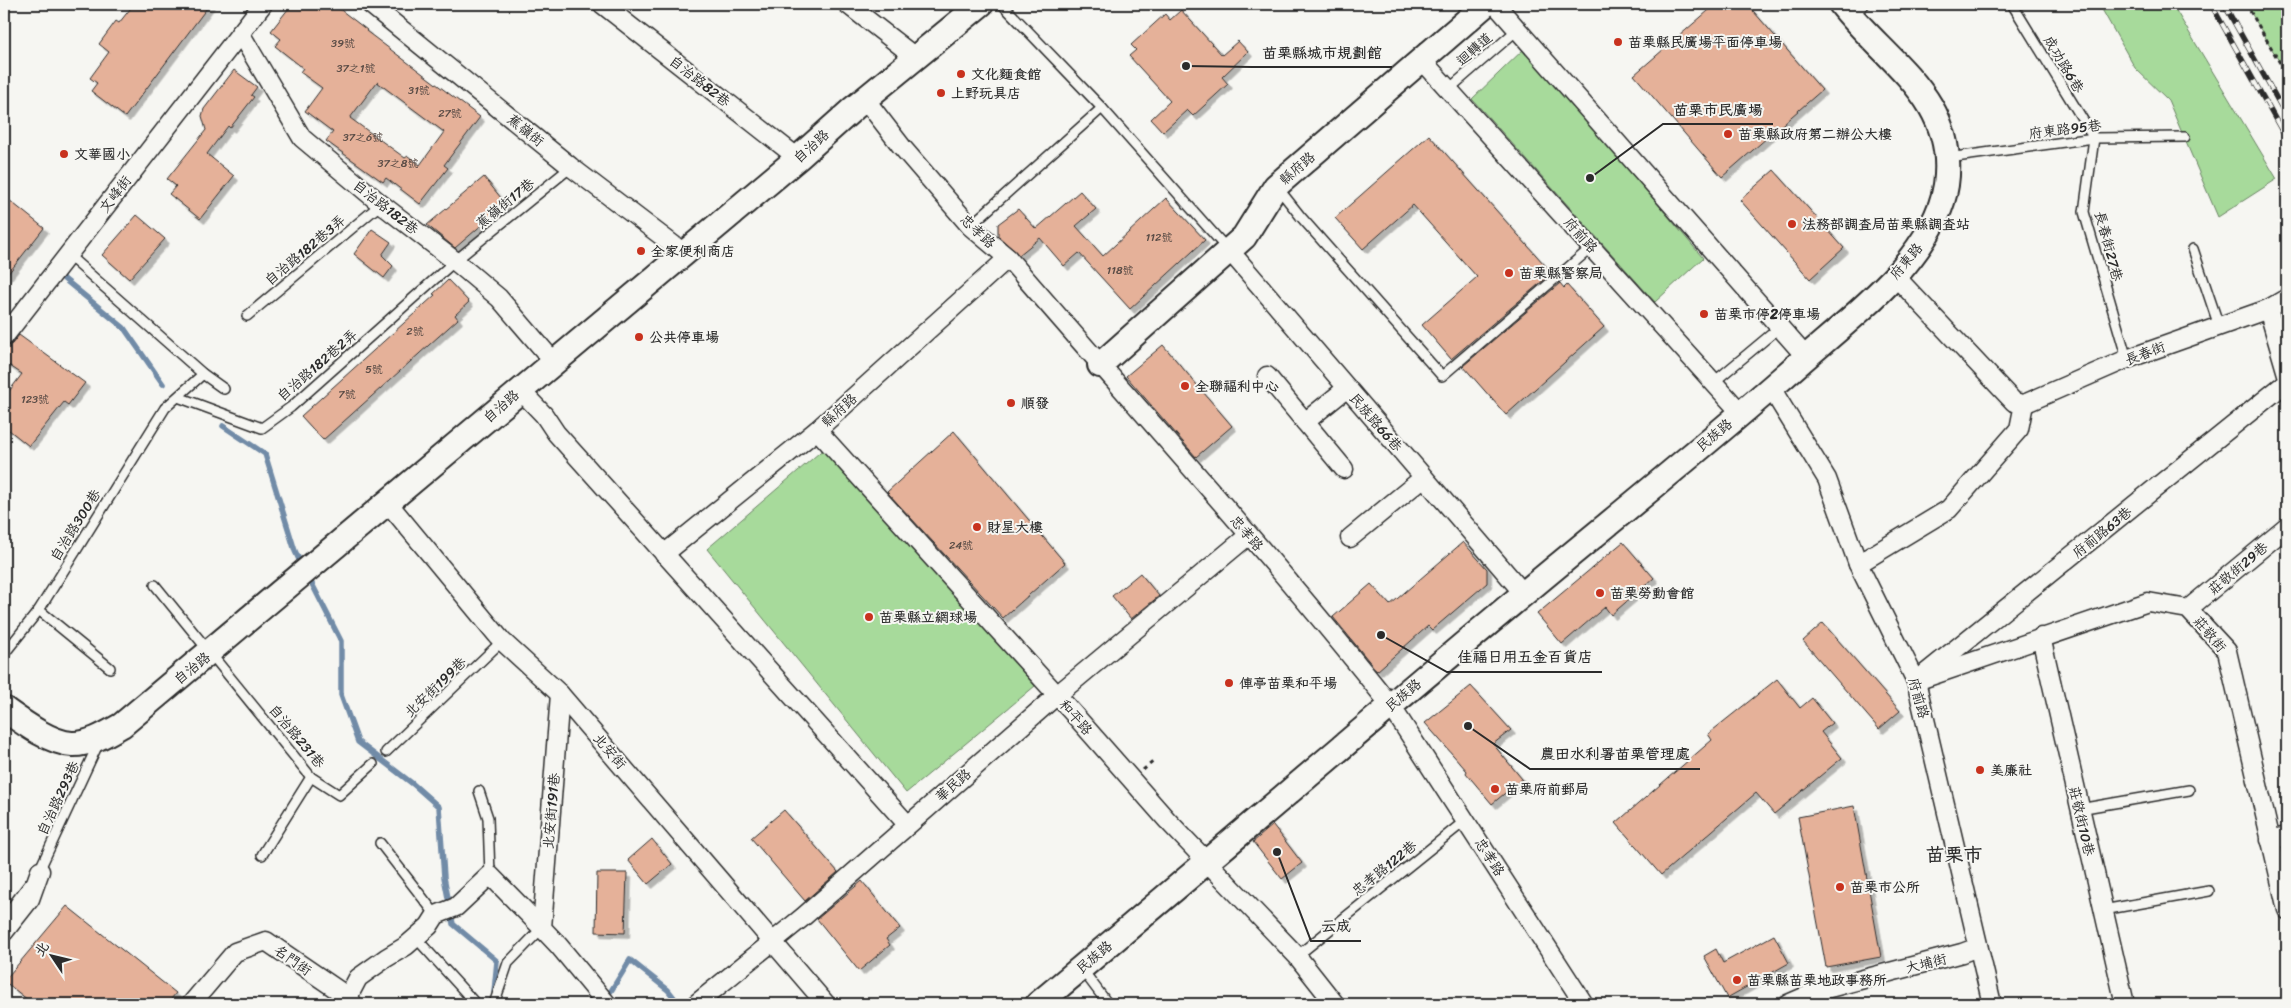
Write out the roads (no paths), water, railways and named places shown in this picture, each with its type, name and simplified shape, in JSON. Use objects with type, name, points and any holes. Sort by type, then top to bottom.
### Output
[{"type":"street","name":"文峰街","points":[[4,337],[263,4]]},
{"type":"street","name":"蕉嶺街","points":[[370,4],[571,167],[684,253]]},
{"type":"street","name":"自治路82巷","points":[[602,4],[798,158]]},
{"type":"street","points":[[847,4],[915,57]]},
{"type":"street","name":"自治路","points":[[4,709],[42,734],[72,744],[102,737],[122,725],[798,158],[915,57],[981,4]]},
{"type":"street","name":"縣府路","points":[[1100,365],[1244,237],[1276,186],[1486,4]]},
{"type":"street","points":[[1495,4],[1806,357]]},
{"type":"street","name":"府東路","points":[[1771,388],[1895,276],[1920,247],[1940,208],[1946,187],[1948,158],[1941,124],[1909,76],[1852,8]]},
{"type":"street","name":"自治路182巷","points":[[240,33],[302,138],[499,298],[547,354],[555,360]]},
{"type":"street","name":"府前路","points":[[1421,59],[1741,413]]},
{"type":"street","name":"忠孝路","points":[[865,99],[902,147],[970,226],[1008,258],[1249,535],[1391,706],[1584,1004]]},
{"type":"street","name":"民族路66巷","points":[[1229,250],[1524,594]]},
{"type":"street","name":"縣府路","points":[[664,554],[817,430],[1008,258]]},
{"type":"street","points":[[1858,564],[1949,509],[2019,429],[2024,404],[2014,402],[1895,276]]},
{"type":"street","name":"長春街","points":[[2024,404],[2127,359],[2268,309],[2287,298]]},
{"type":"street","points":[[2268,309],[2287,374]]},
{"type":"street","points":[[1267,376],[1344,469]]},
{"type":"street","name":"府前路63巷","points":[[1916,681],[2287,382]]},
{"type":"street","points":[[1305,422],[1347,388]]},
{"type":"street","name":"府前路","points":[[1771,388],[1828,479],[1858,564],[1916,681],[1992,1004]]},
{"type":"street","name":"民族路","points":[[1038,1004],[1771,388]]},
{"type":"street","points":[[520,390],[544,415],[556,434],[907,824]]},
{"type":"street","name":"和平路","points":[[817,430],[1167,820],[1297,956],[1335,1004]]},
{"type":"street","points":[[1350,538],[1423,478]]},
{"type":"street","name":"北安街","points":[[388,503],[502,641],[560,694],[826,1004]]},
{"type":"street","name":"莊敬街29巷","points":[[2188,609],[2287,527]]},
{"type":"street","name":"華民路","points":[[696,1004],[803,916],[907,824],[1249,535]]},
{"type":"street","name":"莊敬街","points":[[1916,681],[2040,637],[2148,602],[2188,609],[2227,651],[2287,910]]},
{"type":"street","name":"莊敬街10巷","points":[[2040,637],[2125,1004]]},
{"type":"street","name":"北安街191巷","points":[[542,928],[560,694]]},
{"type":"street","points":[[2270,840],[2287,836]]},
{"type":"street","points":[[4,932],[30,899],[40,871]]},
{"type":"street","points":[[350,1001],[358,978],[416,938],[490,875],[560,946],[607,1004]]},
{"type":"street","name":"名門街","points":[[190,1004],[234,952],[266,941],[350,1001]]},
{"type":"street","name":"大埔街","points":[[1788,1004],[1818,991],[1962,954],[1978,947]]},
{"type":"lane","points":[[1002,4],[1102,108],[1229,250]]},
{"type":"lane","name":"成功路6巷","points":[[2012,4],[2094,138]]},
{"type":"lane","name":"迴轉道","points":[[1449,89],[1517,30]]},
{"type":"lane","points":[[970,226],[1102,108]]},
{"type":"lane","name":"府東路95巷","points":[[1948,158],[2094,138],[2185,137]]},
{"type":"lane","name":"長春街27巷","points":[[2094,138],[2084,212],[2127,359]]},
{"type":"lane","name":"蕉嶺街17巷","points":[[455,261],[571,167]]},
{"type":"lane","points":[[1276,186],[1301,217],[1442,376],[1592,247]]},
{"type":"lane","name":"自治路182巷3弄","points":[[247,316],[381,204]]},
{"type":"lane","points":[[2192,249],[2219,326]]},
{"type":"lane","points":[[68,255],[203,374],[224,390]]},
{"type":"lane","name":"自治路182巷2弄","points":[[178,397],[262,428],[291,407],[455,261]]},
{"type":"lane","points":[[1714,382],[1780,327]]},
{"type":"lane","name":"自治路300巷","points":[[4,654],[39,610],[165,408],[203,374]]},
{"type":"lane","name":"自治路231巷","points":[[156,585],[311,777],[339,795],[373,764]]},
{"type":"lane","points":[[39,610],[110,668]]},
{"type":"lane","name":"北安街199巷","points":[[386,752],[502,641]]},
{"type":"lane","name":"自治路293巷","points":[[4,916],[40,871],[102,737]]},
{"type":"lane","points":[[262,855],[311,777]]},
{"type":"lane","points":[[2079,810],[2189,790]]},
{"type":"lane","points":[[479,791],[488,818],[490,875]]},
{"type":"lane","name":"忠孝路122巷","points":[[1297,956],[1466,820]]},
{"type":"lane","points":[[380,843],[446,911]]},
{"type":"lane","points":[[2103,910],[2208,891]]},
{"type":"lane","points":[[494,1004],[508,963],[542,928]]},
{"type":"lane","points":[[416,938],[476,1004]]},
{"type":"lane","points":[[1081,968],[1108,1004]]},
{"type":"waterway","points":[[64,279],[124,328],[163,384]]},
{"type":"waterway","points":[[223,426],[265,454],[295,551],[302,566]]},
{"type":"waterway","points":[[308,576],[341,641],[341,695],[358,742],[413,784],[439,807],[444,877],[453,924],[497,961],[494,992]]},
{"type":"waterway","points":[[611,991],[630,960],[668,990],[679,1004]]},
{"type":"railway","points":[[2211,4],[2287,140]]},
{"type":"railway","points":[[2224,4],[2287,117]]},
{"type":"place","name":"苗栗縣民廣場平面停車場","points":[[1618,42]]},
{"type":"place","name":"苗栗縣城市規劃館","points":[[1186,66]]},
{"type":"place","name":"文化麵食館","points":[[961,74]]},
{"type":"place","name":"上野玩具店","points":[[941,93]]},
{"type":"place","name":"苗栗縣政府第二辦公大樓","points":[[1728,134]]},
{"type":"place","name":"文華國小","points":[[64,154]]},
{"type":"place","name":"苗栗市民廣場","points":[[1590,178]]},
{"type":"place","name":"法務部調查局苗栗縣調查站","points":[[1792,224]]},
{"type":"place","name":"全家便利商店","points":[[641,251]]},
{"type":"place","name":"苗栗縣警察局","points":[[1509,273]]},
{"type":"place","name":"苗栗市停2停車場","points":[[1704,314]]},
{"type":"place","name":"公共停車場","points":[[639,337]]},
{"type":"place","name":"全聯福利中心","points":[[1185,386]]},
{"type":"place","name":"順發","points":[[1011,403]]},
{"type":"place","name":"財星大樓","points":[[977,527]]},
{"type":"place","name":"苗栗勞動會館","points":[[1600,593]]},
{"type":"place","name":"苗栗縣立網球場","points":[[869,617]]},
{"type":"place","name":"佳福日用五金百貨店","points":[[1381,635]]},
{"type":"place","name":"俥亭苗栗和平場","points":[[1229,683]]},
{"type":"place","name":"農田水利署苗栗管理處","points":[[1468,726]]},
{"type":"place","name":"美廉社","points":[[1980,770]]},
{"type":"place","name":"苗栗府前郵局","points":[[1495,789]]},
{"type":"place","name":"云成","points":[[1277,852]]},
{"type":"place","name":"苗栗市公所","points":[[1840,887]]},
{"type":"place","name":"苗栗縣苗栗地政事務所","points":[[1737,980]]},
{"type":"district","name":"苗栗市","points":[[1954,854]]}]
